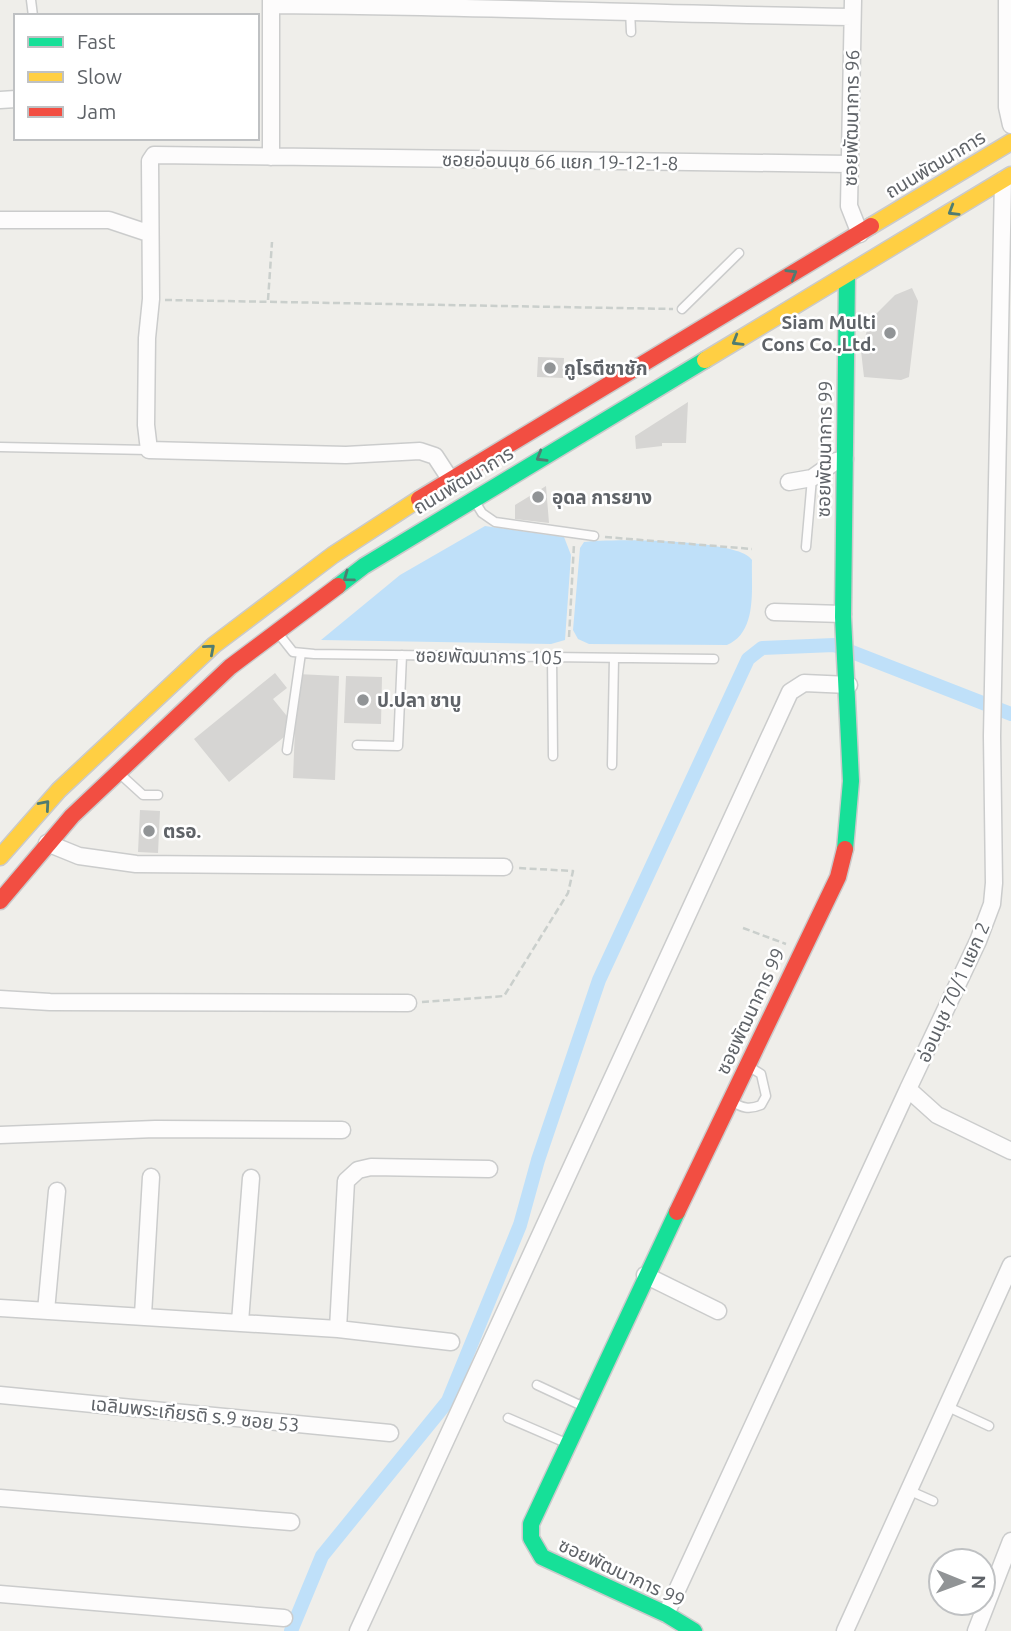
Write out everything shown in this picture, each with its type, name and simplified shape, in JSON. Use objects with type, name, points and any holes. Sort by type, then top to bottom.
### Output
[{"type":"main road","name":"ถนนพัฒนาการ","points":[[0,857],[58,790],[214,645],[333,555],[450,479],[1011,142]]},
{"type":"main road","name":"ถนนพัฒนาการ","points":[[0,901],[47,843],[230,667],[275,630],[364,566],[1007,178]]},
{"type":"main road","name":"ซอยพัฒนาการ 99","points":[[694,1631],[666,1614],[542,1557],[531,1538],[531,1524],[645,1275],[838,877],[847,848],[849,685],[843,614],[847,275]]},
{"type":"street","name":"ซอยพัฒนาการ 96","points":[[853,0],[849,206],[860,234]]},
{"type":"street","points":[[1007,0],[1007,107],[1011,125]]},
{"type":"street","points":[[271,157],[265,78],[271,2],[852,17]]},
{"type":"street","name":"ซอยอ่อนนุช 66 แยก 19-12-1-8","points":[[148,233],[150,161],[154,155],[849,164]]},
{"type":"street","name":"อ่อนนุช 70/1 แยก 2","points":[[666,1614],[978,941],[992,904],[994,655],[1003,634],[1007,178]]},
{"type":"street","points":[[0,220],[108,220],[148,233],[151,299],[147,338],[149,450],[346,455],[406,450],[435,456],[450,479]]},
{"type":"street","points":[[789,482],[812,478],[836,461],[845,459]]},
{"type":"street","points":[[774,612],[843,614]]},
{"type":"street","points":[[994,655],[1011,656]]},
{"type":"street","points":[[358,1631],[790,692],[804,683],[849,685]]},
{"type":"street","points":[[47,843],[79,856],[136,864],[504,867]]},
{"type":"street","points":[[0,999],[50,1002],[408,1003]]},
{"type":"street","points":[[908,1088],[937,1115],[1011,1151]]},
{"type":"street","points":[[0,1135],[155,1129],[342,1130]]},
{"type":"street","points":[[338,1329],[346,1181],[350,1174],[371,1167],[489,1169]]},
{"type":"street","points":[[143,1315],[151,1177]]},
{"type":"street","points":[[240,1322],[251,1178]]},
{"type":"street","points":[[46,1311],[57,1191]]},
{"type":"street","points":[[845,1631],[1011,1265]]},
{"type":"street","points":[[645,1275],[718,1311]]},
{"type":"street","points":[[0,1308],[338,1329],[451,1342]]},
{"type":"street","name":"เฉลิมพระเกียรติ ร.9 ซอย 53","points":[[0,1395],[390,1433]]},
{"type":"street","points":[[0,1498],[291,1522]]},
{"type":"street","points":[[975,1631],[1011,1541]]},
{"type":"street","points":[[0,1594],[284,1618]]},
{"type":"lane","points":[[630,10],[631,32]]},
{"type":"lane","points":[[682,309],[739,253]]},
{"type":"lane","points":[[0,447],[149,450]]},
{"type":"lane","points":[[806,547],[812,478]]},
{"type":"lane","points":[[473,498],[482,513],[495,522],[594,536]]},
{"type":"lane","points":[[275,630],[293,652],[301,653],[287,750]]},
{"type":"lane","name":"ซอยพัฒนาการ 105","points":[[301,653],[713,659]]},
{"type":"lane","points":[[357,745],[398,746],[402,655]]},
{"type":"lane","points":[[552,657],[553,756]]},
{"type":"lane","points":[[612,765],[614,658]]},
{"type":"lane","points":[[118,772],[143,795],[158,795]]},
{"type":"lane","points":[[730,1101],[743,1108],[761,1105],[766,1096],[766,1084],[761,1074],[748,1066]]},
{"type":"lane","points":[[537,1385],[585,1407]]},
{"type":"lane","points":[[946,1406],[989,1426]]},
{"type":"lane","points":[[508,1418],[568,1443]]},
{"type":"lane","points":[[908,1490],[933,1501]]},
{"type":"path","points":[[268,300],[272,242]]},
{"type":"path","points":[[151,299],[268,300],[438,307],[682,309]]},
{"type":"path","points":[[569,638],[574,534]]},
{"type":"path","points":[[594,536],[752,549]]},
{"type":"path","points":[[408,1003],[504,996],[568,893],[573,871],[504,867]]},
{"type":"path","points":[[743,928],[803,949]]},
{"type":"water","points":[[485,526],[564,537],[571,555],[565,640],[551,644],[321,640],[400,575]]},
{"type":"water","points":[[584,542],[674,542],[701,544],[743,553],[752,560],[751,608],[744,630],[737,639],[727,645],[589,644],[578,639],[573,630],[580,548]]},
{"type":"building","name":"Siam Multi Cons Co.,Ltd.","points":[[912,288],[918,301],[909,377],[901,380],[864,377],[861,351],[870,320],[895,295]]},
{"type":"building","name":"กูโรตีชาชัก","points":[[538,357],[564,358],[563,378],[537,377]]},
{"type":"building","points":[[688,402],[686,443],[662,443],[662,446],[636,449],[635,436]]},
{"type":"building","name":"อุดล การยาง","points":[[546,486],[549,523],[515,519],[515,505]]},
{"type":"building","points":[[275,673],[287,688],[273,699],[295,726],[297,674],[339,676],[335,780],[293,778],[295,728],[229,782],[194,739]]},
{"type":"building","name":"ป.ปลา ชาบู","points":[[346,676],[382,677],[381,724],[344,723]]},
{"type":"building","name":"ตรอ.","points":[[140,810],[160,811],[158,853],[138,852]]},
{"type":"waterway","points":[[291,1631],[322,1556],[448,1401],[520,1225],[538,1160],[599,980],[748,659],[762,648],[834,645],[1011,714]]},
{"type":"traffic: fast","points":[[845,849],[851,781],[843,617],[847,275]]},
{"type":"traffic: fast","points":[[338,586],[364,566],[705,360]]},
{"type":"traffic: fast","points":[[677,1212],[531,1524],[531,1538],[542,1557],[666,1614],[694,1631]]},
{"type":"traffic: slow","points":[[871,226],[1011,142]]},
{"type":"traffic: slow","points":[[705,360],[1011,175]]},
{"type":"traffic: slow","points":[[0,857],[59,790],[214,645],[333,555],[419,499]]},
{"type":"traffic: jam","points":[[419,499],[871,226]]},
{"type":"traffic: jam","points":[[0,901],[72,816],[230,667],[338,586]]},
{"type":"traffic: jam","points":[[677,1212],[838,877],[845,849]]},
{"type":"place","name":"Siam Multi Cons Co.,Ltd.","points":[[890,333]]},
{"type":"place","name":"กูโรตีชาชัก","points":[[550,368]]},
{"type":"place","name":"อุดล การยาง","points":[[538,497]]},
{"type":"place","name":"ป.ปลา ชาบู","points":[[363,700]]},
{"type":"place","name":"ตรอ.","points":[[149,831]]}]
